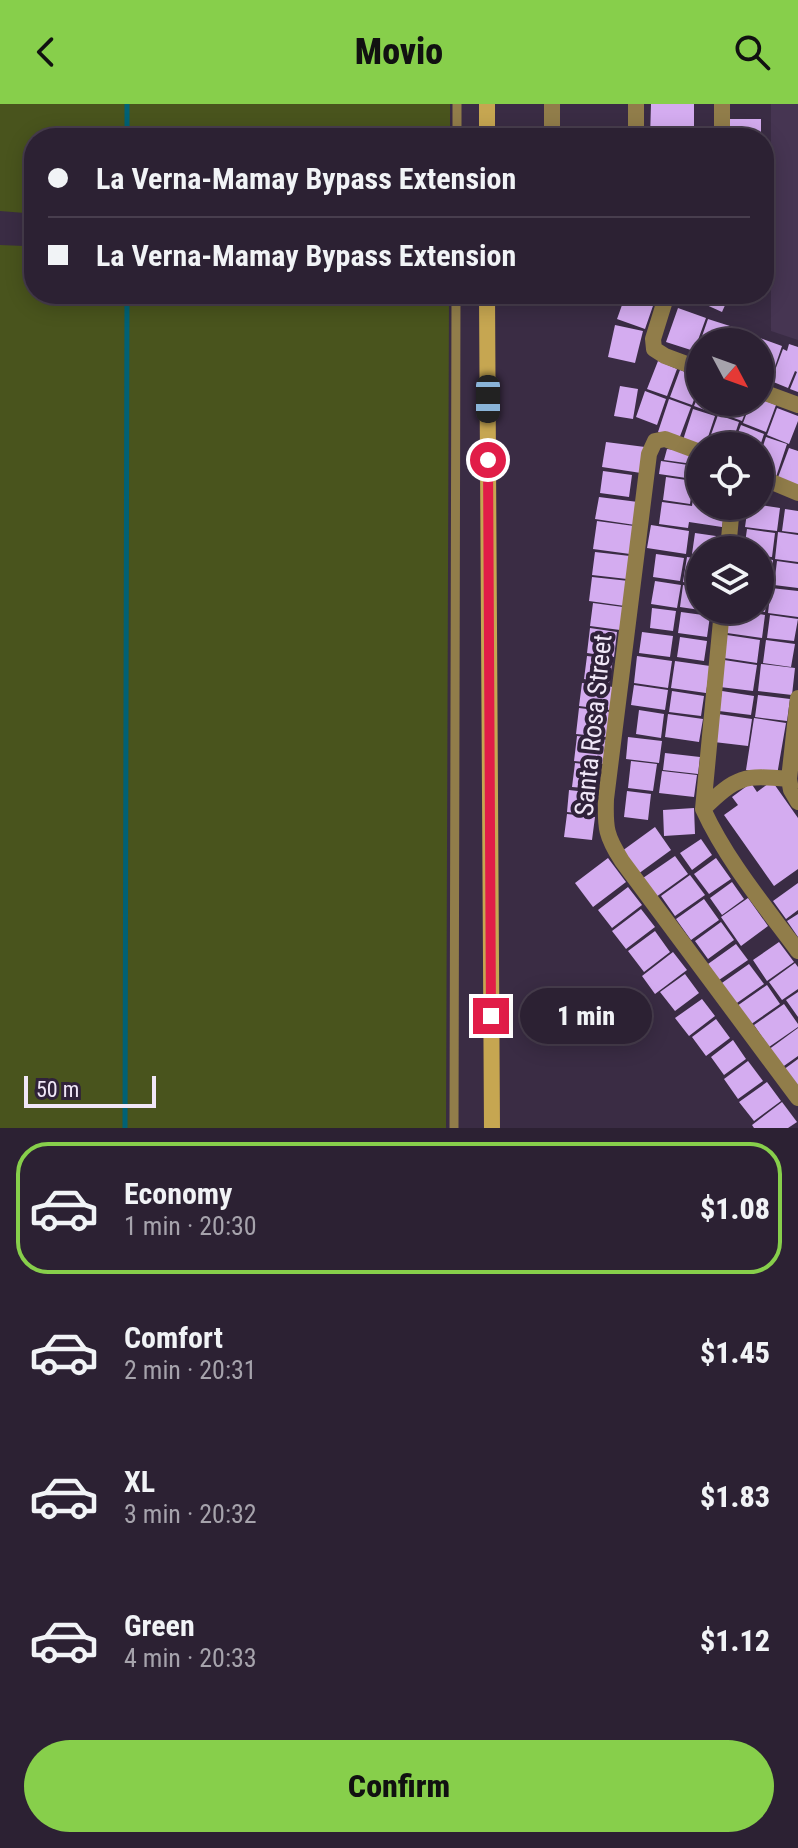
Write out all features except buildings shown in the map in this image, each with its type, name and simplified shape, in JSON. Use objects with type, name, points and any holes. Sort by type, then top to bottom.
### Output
[{"type":"main road","points":[[487,104],[487,128]]},
{"type":"main road","points":[[487,304],[492,1128]]},
{"type":"street","points":[[552,104],[552,128]]},
{"type":"street","points":[[636,104],[636,128]]},
{"type":"street","points":[[722,104],[722,128]]},
{"type":"street","points":[[664,304],[653,339],[654,349],[686,364]]},
{"type":"street","points":[[774,396],[798,405]]},
{"type":"street","name":"Santa Rosa Street","points":[[686,447],[665,439],[655,441],[649,454],[606,799],[606,831],[622,861],[798,1098]]},
{"type":"street","points":[[774,483],[798,493]]},
{"type":"street","points":[[721,624],[703,809],[726,853],[798,951]]},
{"type":"street","points":[[798,698],[789,779],[798,802]]},
{"type":"street","points":[[703,809],[725,789],[746,777],[789,779]]},
{"type":"lane","points":[[457,104],[457,128]]},
{"type":"lane","points":[[454,1128],[456,304]]},
{"type":"shaded area","points":[[771,104],[798,104],[798,340],[774,332],[771,328],[771,304],[774,304],[774,128],[771,128]]},
{"type":"green space","points":[[0,104],[450,104],[450,128],[24,128],[24,213],[0,211]]},
{"type":"green space","points":[[0,245],[24,246],[24,304],[449,304],[446,1128],[0,1128]]},
{"type":"waterway","points":[[127,104],[127,128]]},
{"type":"waterway","points":[[125,1128],[127,304]]},
{"type":"route","points":[[488,460],[491,1016]]}]
